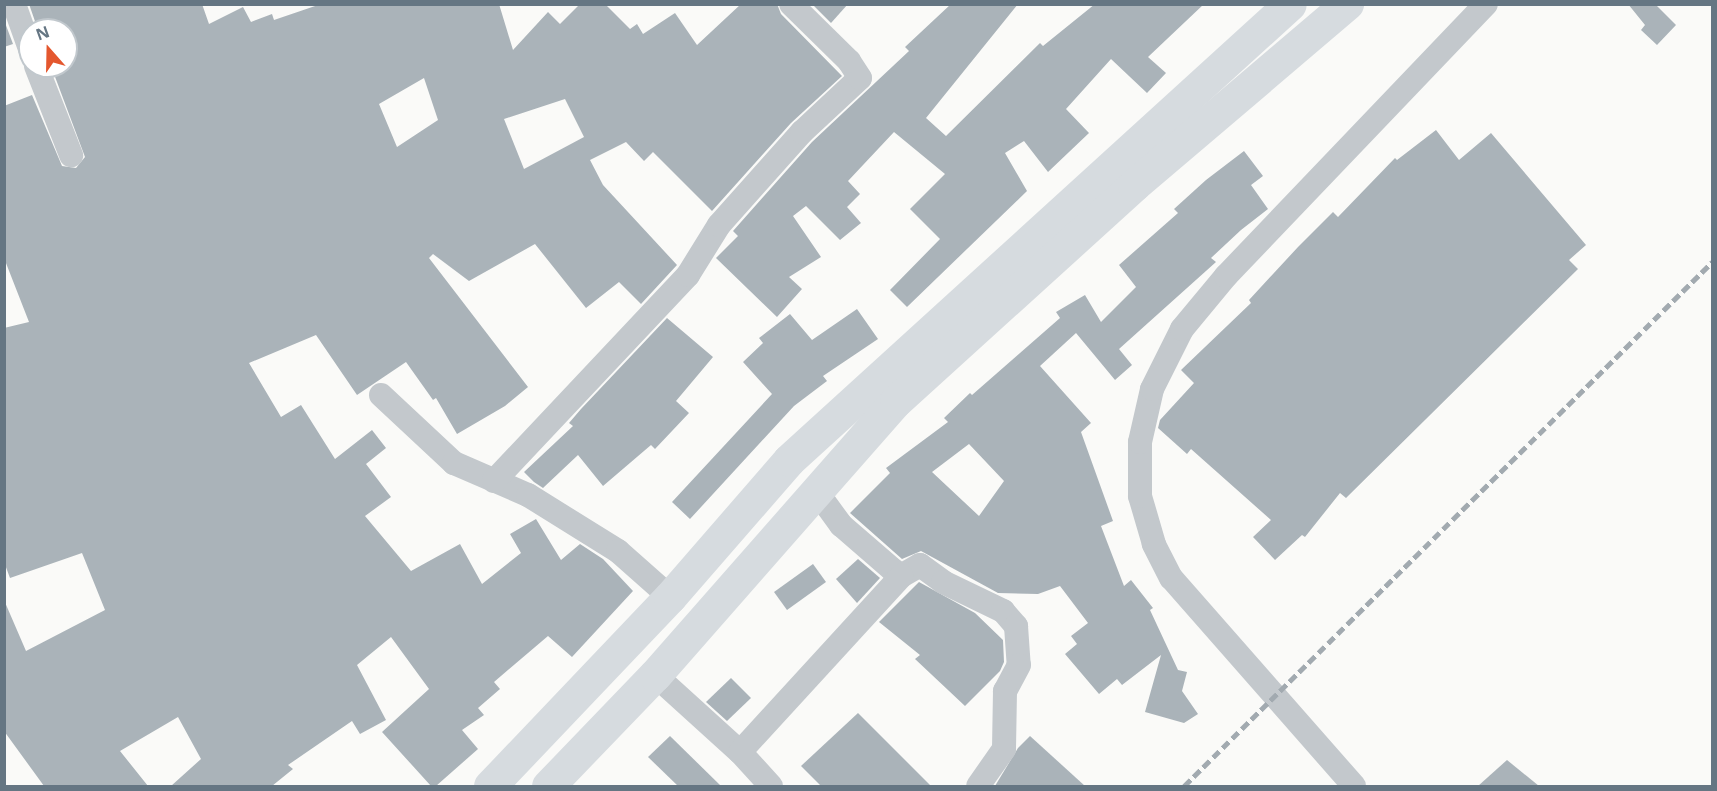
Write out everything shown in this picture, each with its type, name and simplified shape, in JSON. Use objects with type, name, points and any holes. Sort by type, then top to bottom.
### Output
[{"type":"street","points":[[494,481],[688,276],[719,225],[802,132],[860,78],[849,61],[791,4]]},
{"type":"street","points":[[490,786],[670,597],[789,460],[1290,4]]},
{"type":"street","points":[[548,786],[655,675],[896,401],[1134,185],[1347,4]]},
{"type":"street","points":[[1354,786],[1171,578],[1154,544],[1140,496],[1140,442],[1152,389],[1182,329],[1226,276],[1486,4]]},
{"type":"street","points":[[41,78],[71,155]]},
{"type":"street","points":[[381,395],[454,463],[528,495],[618,551],[670,597]]},
{"type":"street","points":[[817,492],[842,525],[901,576]]},
{"type":"street","points":[[740,752],[901,576],[920,566],[943,582],[1003,611],[1016,626],[1019,665],[1005,692],[1004,749],[978,786]]},
{"type":"street","points":[[655,675],[740,752],[771,786]]},
{"type":"building","points":[[29,4],[202,4],[209,24],[243,7],[251,22],[272,14],[274,20],[321,4],[499,4],[513,50],[548,12],[560,24],[580,4],[605,4],[630,29],[637,24],[643,34],[675,13],[697,45],[741,4],[777,4],[781,14],[842,76],[791,123],[712,211],[653,152],[644,161],[626,142],[590,160],[603,185],[677,265],[641,304],[619,282],[586,308],[535,244],[469,281],[433,254],[429,258],[528,387],[505,406],[457,434],[436,398],[433,400],[406,362],[357,395],[316,335],[249,363],[281,417],[301,405],[335,459],[372,430],[386,448],[366,464],[391,497],[365,516],[411,571],[460,544],[482,584],[521,553],[510,534],[536,519],[561,560],[580,544],[603,559],[633,591],[572,657],[548,636],[494,682],[500,689],[478,708],[484,715],[462,730],[478,749],[436,786],[431,786],[382,732],[429,689],[391,637],[357,665],[386,720],[360,734],[352,721],[288,765],[293,769],[272,786],[171,786],[201,759],[178,717],[120,751],[148,786],[44,786],[4,731],[4,600],[26,651],[105,610],[82,553],[10,578],[4,562],[4,328],[29,322],[4,258],[4,106],[32,95],[62,166],[76,168],[85,157],[55,78],[78,78],[78,18],[34,18]],"holes":[[[424,78],[438,120],[397,147],[379,104]],[[565,99],[584,137],[524,169],[504,119]]]},
{"type":"building","points":[[812,4],[848,4],[831,23]]},
{"type":"building","points":[[951,4],[1018,4],[926,118],[946,136],[1040,43],[1043,46],[1095,4],[1204,4],[1148,57],[1166,73],[1147,93],[1111,59],[1066,109],[1089,133],[1048,172],[1024,141],[1005,153],[1027,191],[907,307],[890,290],[940,239],[910,209],[945,174],[894,132],[848,181],[860,194],[847,207],[861,223],[840,240],[806,206],[793,216],[821,257],[789,277],[802,289],[777,317],[716,258],[738,236],[733,231],[812,142],[909,51],[905,47]]},
{"type":"building","points":[[1628,4],[1655,4],[1676,25],[1657,45],[1641,30],[1645,25]]},
{"type":"building","points":[[4,20],[13,44],[4,47]]},
{"type":"building","points":[[1436,130],[1459,160],[1491,133],[1586,245],[1569,260],[1578,269],[1346,498],[1340,493],[1305,537],[1302,535],[1275,560],[1253,537],[1271,520],[1191,449],[1187,454],[1158,428],[1160,420],[1194,383],[1181,370],[1251,303],[1249,300],[1298,247],[1333,212],[1338,217],[1395,158],[1397,160]]},
{"type":"building","points":[[1244,151],[1263,176],[1251,185],[1268,209],[1211,258],[1216,262],[1119,349],[1132,365],[1115,380],[1076,333],[1040,366],[1091,423],[1081,432],[1113,521],[1101,526],[1124,586],[1131,580],[1153,608],[1150,610],[1178,670],[1187,672],[1182,691],[1198,714],[1184,723],[1145,712],[1161,655],[1122,685],[1117,679],[1099,694],[1065,654],[1077,644],[1071,636],[1088,623],[1060,586],[1038,594],[998,593],[921,551],[902,559],[850,513],[890,473],[886,468],[948,422],[944,418],[970,393],[972,395],[1060,318],[1056,312],[1085,295],[1101,322],[1136,287],[1119,265],[1178,213],[1174,209],[1206,180]],"holes":[[[969,444],[1004,481],[979,516],[932,472]]]},
{"type":"building","points":[[857,309],[878,339],[823,376],[827,381],[794,406],[690,519],[672,502],[772,394],[743,362],[763,343],[759,338],[790,314],[812,340]]},
{"type":"building","points":[[667,318],[713,357],[676,401],[689,413],[655,449],[651,445],[603,486],[578,455],[543,488],[534,482],[524,472],[573,426],[569,423],[581,409]]},
{"type":"building","points":[[858,559],[880,578],[857,603],[836,579]]},
{"type":"building","points":[[813,564],[826,582],[787,610],[774,592]]},
{"type":"building","points":[[919,582],[975,613],[1003,640],[1004,662],[1000,671],[965,706],[915,659],[920,655],[879,622]]},
{"type":"building","points":[[731,678],[751,698],[727,721],[706,702]]},
{"type":"building","points":[[858,713],[931,786],[821,786],[801,766]]},
{"type":"building","points":[[670,736],[721,786],[678,786],[648,757]]},
{"type":"building","points":[[1030,736],[1085,786],[995,786],[1018,748]]},
{"type":"building","points":[[1507,760],[1539,786],[1478,786]]},
{"type":"railway","points":[[1184,786],[1712,262]]}]
